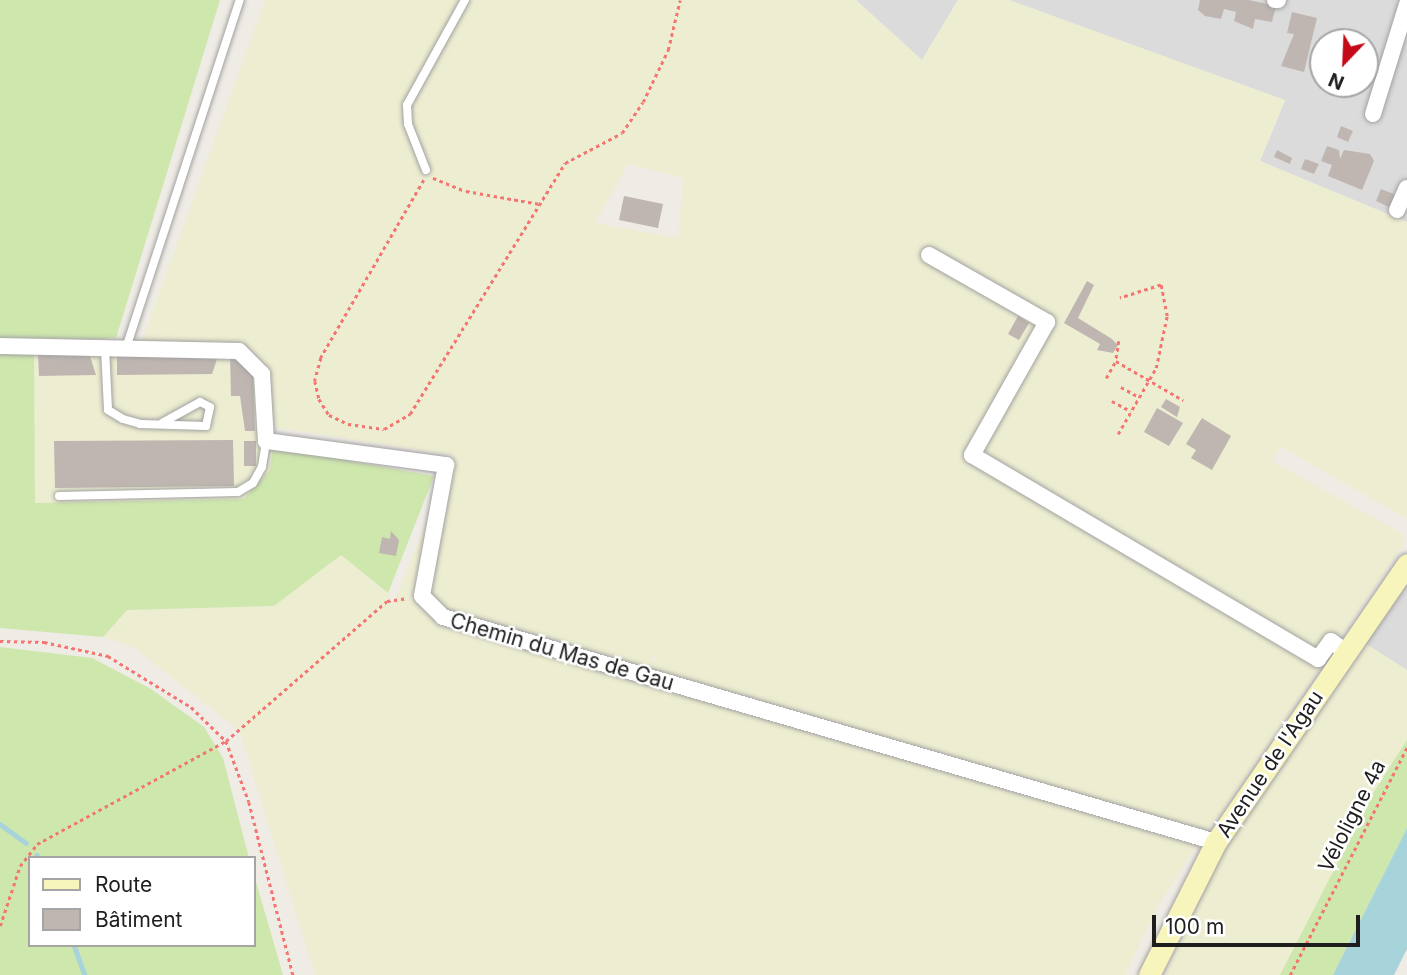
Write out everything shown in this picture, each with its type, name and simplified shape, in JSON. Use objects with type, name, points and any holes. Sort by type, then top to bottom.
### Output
[{"type":"street","points":[[1373,114],[1407,4]]},
{"type":"street","points":[[1397,211],[1407,188]]},
{"type":"street","points":[[929,255],[1047,322],[971,455],[1318,659],[1331,641],[1346,652]]},
{"type":"street","points":[[0,346],[126,348],[246,355],[262,374],[266,441],[446,466],[422,596]]},
{"type":"street","name":"Avenue de l'Agau","points":[[1149,975],[1216,842],[1407,564]]},
{"type":"street","name":"Chemin du Mas de Gau","points":[[422,596],[443,617],[1216,842]]},
{"type":"lane","points":[[126,348],[240,0]]},
{"type":"lane","points":[[426,170],[408,124],[407,105],[465,0]]},
{"type":"lane","points":[[105,348],[108,410],[122,419],[162,423],[206,426],[210,407],[200,402],[162,423]]},
{"type":"lane","points":[[60,496],[239,492],[253,483],[262,467],[266,441]]},
{"type":"path","points":[[426,170],[419,196],[321,358],[315,382],[319,399],[329,415],[348,424],[384,429],[410,414],[540,204],[576,153],[622,134],[668,50],[680,0]]},
{"type":"path","points":[[426,170],[436,181],[466,191],[540,204]]},
{"type":"path","points":[[1118,434],[1149,380],[1166,334],[1161,285],[1121,298]]},
{"type":"path","points":[[1106,378],[1116,361],[1119,341]]},
{"type":"path","points":[[1116,361],[1183,400]]},
{"type":"path","points":[[1121,387],[1139,397]]},
{"type":"path","points":[[1112,401],[1131,411]]},
{"type":"path","points":[[28,856],[37,845],[226,741],[387,601],[422,596]]},
{"type":"path","points":[[0,641],[44,642],[108,656],[191,707],[226,741],[249,802],[293,975]]},
{"type":"path","name":"Véloligne 4a","points":[[1290,975],[1407,747]]},
{"type":"path","points":[[0,926],[20,866],[28,856]]},
{"type":"shaded area","points":[[856,0],[958,0],[922,60]]},
{"type":"shaded area","points":[[1009,0],[1407,0],[1407,222],[1260,161],[1285,101]]},
{"type":"shaded area","points":[[1407,577],[1407,670],[1366,644]]},
{"type":"green space","points":[[0,0],[220,0],[116,338],[0,345]]},
{"type":"green space","points":[[265,0],[856,0],[922,60],[958,0],[1009,0],[1285,100],[1260,161],[1407,222],[1407,519],[1281,447],[1272,461],[1401,533],[1405,542],[1206,835],[652,677],[663,611],[649,685],[1197,845],[1158,906],[1125,975],[315,975],[239,730],[133,647],[103,637],[126,610],[274,606],[341,555],[388,593],[393,606],[453,455],[272,427],[270,470],[244,499],[35,503],[34,350],[141,343]],"holes":[[[628,164],[683,178],[678,238],[595,223]]]},
{"type":"green space","points":[[34,350],[35,503],[244,499],[270,470],[273,447],[434,476],[388,593],[341,555],[274,606],[127,610],[103,637],[0,628],[0,352]]},
{"type":"green space","points":[[1366,644],[1407,670],[1407,740],[1375,790],[1280,975],[1165,975],[1227,844]]},
{"type":"green space","points":[[0,647],[92,658],[151,689],[204,727],[223,758],[248,856],[28,856],[28,947],[256,947],[256,882],[283,975],[0,975]]},
{"type":"green space","points":[[1407,740],[1407,828],[1333,975],[1280,975],[1375,790]]},
{"type":"water","points":[[1407,828],[1407,949],[1394,975],[1333,975]]},
{"type":"building","points":[[1200,0],[1249,0],[1276,6],[1272,22],[1255,19],[1253,29],[1234,21],[1236,12],[1224,9],[1221,19],[1205,16],[1198,10]]},
{"type":"building","points":[[1292,12],[1317,18],[1315,28],[1309,28],[1309,51],[1304,72],[1281,66],[1294,34],[1287,33]]},
{"type":"building","points":[[1341,126],[1353,131],[1348,142],[1337,137]]},
{"type":"building","points":[[1327,146],[1339,150],[1340,159],[1344,150],[1370,154],[1374,161],[1362,190],[1328,176],[1332,165],[1321,161]]},
{"type":"building","points":[[1277,150],[1292,158],[1290,164],[1274,157]]},
{"type":"building","points":[[1305,159],[1319,164],[1314,174],[1301,169]]},
{"type":"building","points":[[1381,189],[1396,195],[1391,208],[1376,201]]},
{"type":"building","points":[[624,196],[663,204],[658,228],[619,220]]},
{"type":"building","points":[[1087,281],[1094,285],[1078,318],[1118,345],[1113,353],[1097,350],[1100,344],[1064,323]]},
{"type":"building","points":[[1018,316],[1029,323],[1019,340],[1008,334]]},
{"type":"building","points":[[89,353],[96,375],[39,376],[38,354]]},
{"type":"building","points":[[219,353],[212,374],[117,375],[117,354]]},
{"type":"building","points":[[230,356],[253,373],[255,431],[245,431],[240,396],[231,396]]},
{"type":"building","points":[[1166,399],[1180,407],[1177,417],[1161,407]]},
{"type":"building","points":[[1157,408],[1183,423],[1169,446],[1144,432]]},
{"type":"building","points":[[1202,418],[1231,436],[1212,470],[1191,458],[1196,450],[1186,444]]},
{"type":"building","points":[[233,440],[234,486],[55,488],[54,441]]},
{"type":"building","points":[[244,441],[256,441],[256,466],[244,466]]},
{"type":"building","points":[[391,531],[399,540],[396,556],[379,553],[382,537],[390,539]]},
{"type":"waterway","points":[[0,824],[26,843]]},
{"type":"waterway","points":[[75,947],[85,975]]}]
